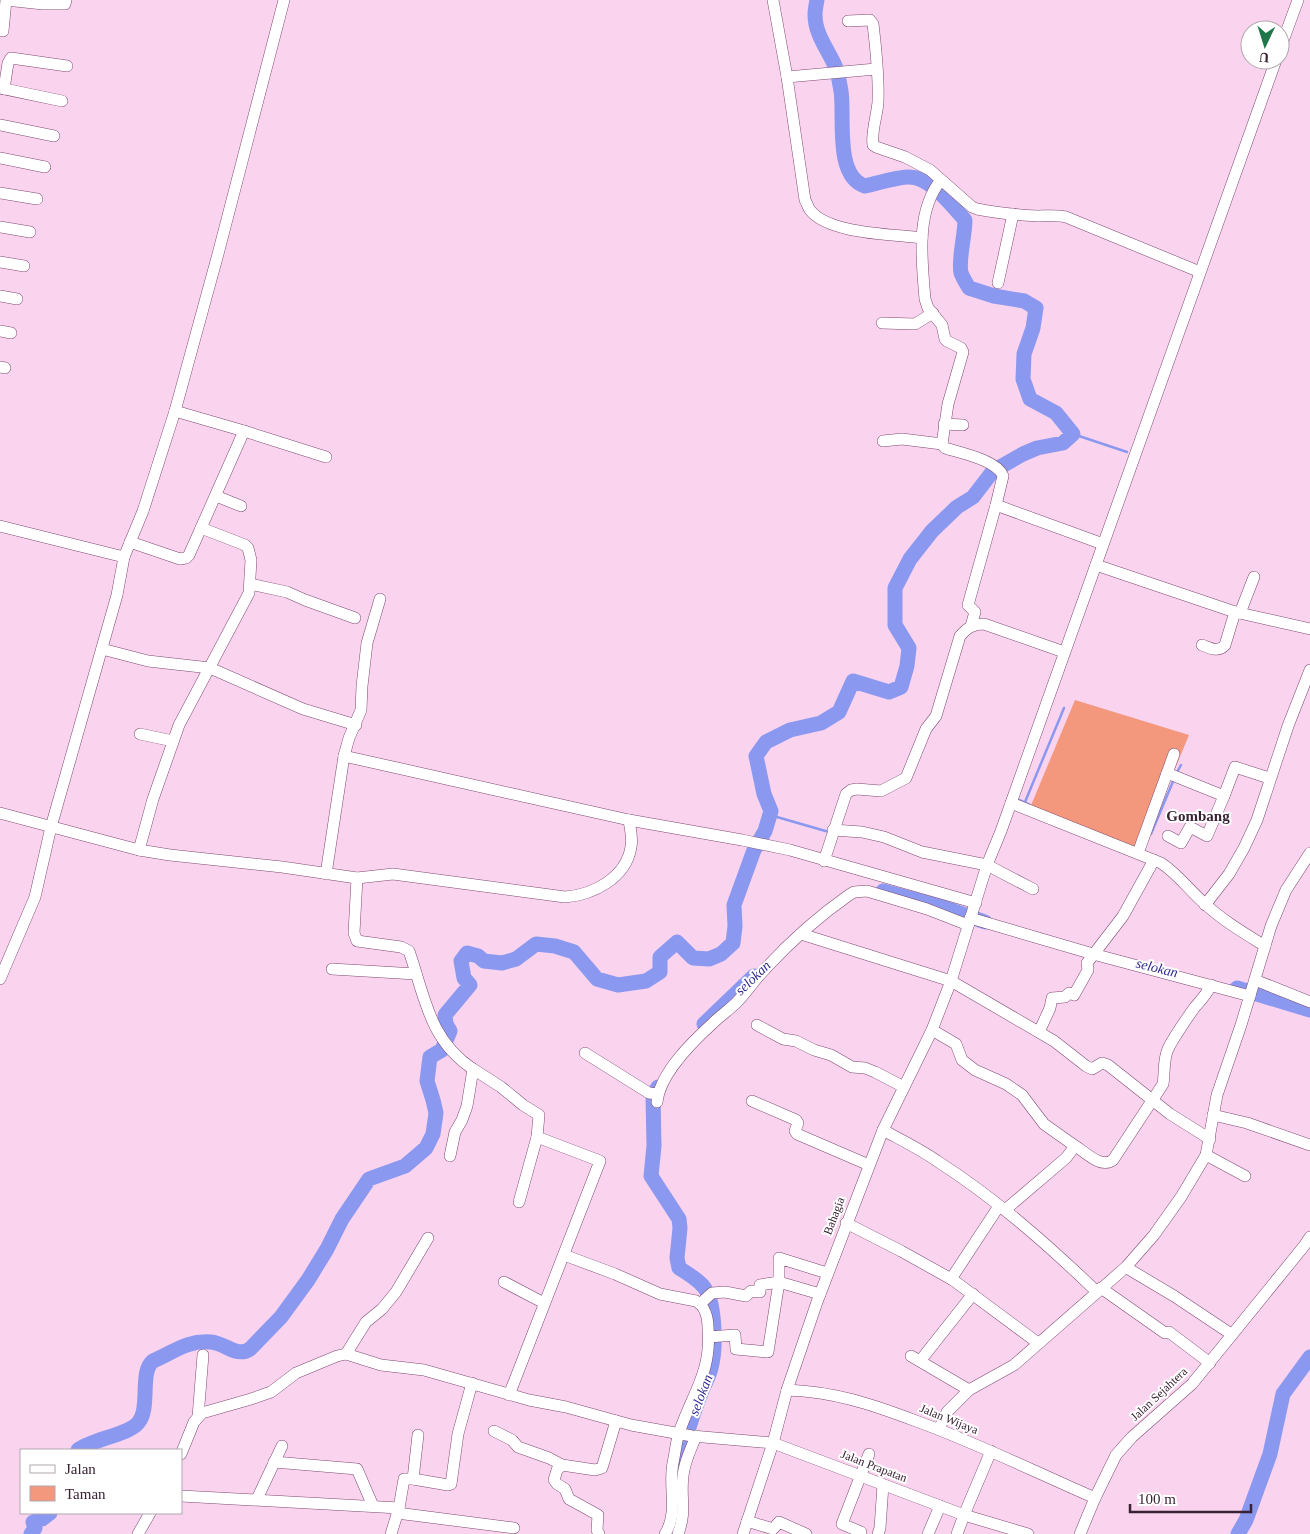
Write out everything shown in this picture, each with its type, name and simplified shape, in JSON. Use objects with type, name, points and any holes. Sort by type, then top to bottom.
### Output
[{"type":"street","points":[[3,31],[6,0],[65,4],[66,0]]},
{"type":"street","points":[[0,979],[35,897],[52,826],[117,595],[124,557],[146,502],[175,410],[284,0]]},
{"type":"street","points":[[773,0],[787,77],[805,200],[810,210],[825,222],[839,228],[922,238]]},
{"type":"street","points":[[1290,22],[1298,0]]},
{"type":"street","points":[[848,21],[872,21],[876,48],[878,100],[872,138],[873,145],[918,163],[930,170],[935,187],[925,214],[922,238],[925,299],[928,308],[942,325],[947,341],[961,348],[963,352],[948,404],[942,444]]},
{"type":"street","points":[[62,101],[2,89],[11,58],[67,66]]},
{"type":"street","points":[[787,77],[876,69]]},
{"type":"street","name":"Bahagia","points":[[742,1534],[773,1443],[787,1390],[827,1273],[883,1130],[932,1030],[951,980],[971,915],[1015,805],[1064,652],[1272,70]]},
{"type":"street","points":[[0,125],[54,136]]},
{"type":"street","points":[[0,158],[45,167]]},
{"type":"street","points":[[935,187],[972,207],[987,211],[1066,217],[1200,272]]},
{"type":"street","points":[[0,193],[37,199]]},
{"type":"street","points":[[998,283],[1013,214]]},
{"type":"street","points":[[0,227],[30,232]]},
{"type":"street","points":[[0,262],[24,266]]},
{"type":"street","points":[[0,296],[17,299]]},
{"type":"street","points":[[882,323],[915,324],[933,313]]},
{"type":"street","points":[[175,410],[326,458]]},
{"type":"street","points":[[944,424],[963,425]]},
{"type":"street","points":[[130,542],[183,559],[189,555],[244,431]]},
{"type":"street","points":[[824,861],[846,794],[851,790],[881,791],[906,778],[926,729],[936,716],[960,636],[971,626],[975,612],[968,605],[1003,477],[998,468],[945,448],[942,444],[902,439],[883,441]]},
{"type":"street","points":[[216,496],[241,506]]},
{"type":"street","points":[[996,505],[1103,544]]},
{"type":"street","points":[[0,526],[124,557]]},
{"type":"street","points":[[139,850],[153,799],[179,725],[246,600],[250,584],[251,560],[248,548],[245,545],[201,528]]},
{"type":"street","points":[[1096,565],[1238,613],[1310,629]]},
{"type":"street","points":[[1202,645],[1216,650],[1222,648],[1254,577]]},
{"type":"street","points":[[250,584],[288,592],[355,618]]},
{"type":"street","points":[[326,874],[344,756],[349,738],[361,710],[367,643],[380,598]]},
{"type":"street","points":[[971,626],[984,624],[1064,652]]},
{"type":"street","points":[[102,649],[148,661],[210,668],[303,709],[356,725]]},
{"type":"street","points":[[1205,904],[1229,874],[1257,820],[1269,778],[1310,670]]},
{"type":"street","points":[[140,734],[173,741]]},
{"type":"street","points":[[1139,850],[1173,775],[1174,754]]},
{"type":"street","points":[[344,756],[629,820],[790,850],[971,915]]},
{"type":"street","points":[[1168,836],[1181,843],[1190,827],[1207,836],[1235,768],[1269,778]]},
{"type":"street","points":[[1173,775],[1224,796]]},
{"type":"street","points":[[1015,805],[1139,850],[1177,875],[1205,904],[1238,929],[1265,946]]},
{"type":"street","points":[[0,813],[139,850],[170,855],[282,867],[356,878],[394,874],[554,896],[576,896],[588,893],[612,879],[628,858],[631,847],[629,820]]},
{"type":"street","points":[[832,832],[862,832],[884,837],[922,852],[988,869],[1033,889]]},
{"type":"street","points":[[939,1429],[947,1412],[969,1390],[1014,1364],[1126,1267],[1154,1235],[1181,1197],[1206,1155],[1217,1095],[1271,926],[1286,890],[1310,853]]},
{"type":"street","points":[[1039,1032],[1050,1008],[1052,998],[1065,997],[1069,993],[1074,994],[1083,982],[1088,970],[1087,964],[1123,916],[1154,860]]},
{"type":"street","points":[[356,878],[354,933],[357,941],[407,948],[428,1009],[445,1044],[454,1054],[540,1117],[537,1137],[519,1202]]},
{"type":"street","points":[[585,1053],[655,1096],[671,1070],[689,1047],[714,1021],[735,1004],[766,967],[838,902],[854,892],[860,891],[971,915],[1096,950],[1211,986],[1252,990],[1310,1002]]},
{"type":"street","points":[[801,934],[951,980],[1054,1041],[1090,1068],[1106,1064],[1170,1114],[1210,1139]]},
{"type":"street","points":[[332,969],[416,974]]},
{"type":"street","points":[[932,1030],[956,1044],[962,1060],[975,1070],[1006,1084],[1022,1095],[1044,1124],[1100,1163],[1110,1162],[1163,1084],[1164,1062],[1168,1049],[1195,1008],[1206,996],[1211,986]]},
{"type":"street","points":[[757,1025],[783,1039],[796,1041],[830,1055],[852,1067],[865,1068],[904,1087]]},
{"type":"street","points":[[450,1156],[455,1132],[467,1106],[474,1069]]},
{"type":"street","points":[[752,1101],[797,1121],[795,1132],[797,1134],[869,1165]]},
{"type":"street","points":[[1213,1115],[1247,1123],[1310,1145]]},
{"type":"street","points":[[883,1130],[936,1160],[1002,1208],[1101,1290],[1166,1334],[1169,1332],[1210,1363]]},
{"type":"street","points":[[510,1395],[600,1161],[537,1137]]},
{"type":"street","points":[[951,1279],[1002,1208],[1066,1158],[1075,1146]]},
{"type":"street","points":[[1206,1155],[1245,1176]]},
{"type":"street","points":[[846,1223],[951,1279],[1038,1343]]},
{"type":"street","name":"Jalan Sejahtera","points":[[1080,1534],[1111,1462],[1122,1448],[1192,1384],[1310,1237]]},
{"type":"street","points":[[198,1417],[209,1410],[271,1392],[296,1373],[346,1354],[366,1322],[380,1311],[396,1292],[428,1238]]},
{"type":"street","points":[[564,1255],[615,1274],[660,1294],[701,1303]]},
{"type":"street","points":[[712,1336],[735,1335],[736,1349],[768,1352],[779,1282],[779,1258],[827,1273]]},
{"type":"street","points":[[1128,1268],[1232,1334]]},
{"type":"street","points":[[504,1282],[544,1303]]},
{"type":"street","points":[[701,1303],[712,1293],[725,1292],[746,1296],[751,1292],[760,1292],[760,1285],[779,1282],[820,1294]]},
{"type":"street","points":[[969,1390],[916,1359],[973,1294]]},
{"type":"street","points":[[665,1534],[672,1516],[673,1504],[670,1477],[687,1435],[707,1363],[712,1336],[701,1303]]},
{"type":"street","points":[[182,1452],[198,1417],[202,1354]]},
{"type":"street","name":"Jalan Prapatan","points":[[346,1354],[381,1365],[424,1370],[510,1395],[566,1407],[616,1421],[687,1435],[773,1443],[964,1514]]},
{"type":"street","points":[[391,1534],[398,1511],[403,1481],[414,1479],[451,1484],[458,1434],[472,1383]]},
{"type":"street","name":"Jalan Wijaya","points":[[787,1390],[842,1396],[865,1402],[939,1429],[1094,1498]]},
{"type":"street","points":[[494,1431],[512,1440],[518,1447],[549,1458],[562,1465],[595,1470],[602,1468],[616,1421]]},
{"type":"street","points":[[414,1479],[418,1435]]},
{"type":"street","points":[[678,1534],[684,1513],[683,1475],[687,1435]]},
{"type":"street","points":[[257,1499],[282,1446]]},
{"type":"street","points":[[957,1534],[991,1451]]},
{"type":"street","points":[[860,1534],[861,1532],[842,1524],[869,1454]]},
{"type":"street","points":[[274,1462],[357,1469],[373,1506]]},
{"type":"street","points":[[562,1465],[557,1470],[555,1482],[564,1487],[569,1499],[598,1516],[599,1534]]},
{"type":"street","points":[[878,1534],[883,1485]]},
{"type":"street","points":[[182,1496],[373,1506],[514,1528]]},
{"type":"street","points":[[928,1534],[940,1506]]},
{"type":"street","points":[[138,1534],[149,1514]]},
{"type":"street","points":[[964,1514],[1028,1534]]},
{"type":"street","points":[[747,1521],[773,1531],[779,1522],[806,1534]]},
{"type":"green space","points":[[1075,700],[1189,735],[1140,853],[1027,815]]},
{"type":"waterway","points":[[80,1449],[126,1431],[138,1423],[144,1409],[147,1373],[153,1361],[181,1347],[202,1342],[216,1343],[240,1352],[250,1349],[281,1317],[308,1280],[327,1249],[342,1219],[369,1179],[405,1166],[426,1148],[433,1134],[436,1113],[427,1081],[430,1057],[442,1050],[450,1031],[446,1024],[445,1015],[470,985],[464,978],[461,961],[467,953],[478,956],[484,961],[502,963],[516,959],[536,944],[555,946],[574,952],[597,979],[618,985],[646,981],[660,972],[660,957],[677,942],[693,958],[709,959],[721,954],[733,943],[735,926],[734,905],[754,850],[765,831],[771,811],[764,794],[756,756],[766,742],[790,730],[821,723],[839,712],[853,681],[889,692],[901,687],[907,666],[909,648],[895,625],[895,588],[910,559],[932,531],[957,507],[973,497],[993,471],[1037,448],[1063,443],[1073,434],[1056,413],[1030,399],[1023,379],[1024,354],[1033,328],[1036,308],[1024,301],[994,296],[969,288],[963,277],[960,262],[965,220],[939,192],[923,181],[907,177],[865,186],[855,180],[849,170],[843,144],[840,85],[836,68],[817,29],[815,15],[817,0]]},
{"type":"waterway","points":[[1073,434],[1127,452]]},
{"type":"waterway","points":[[1025,802],[1064,708]]},
{"type":"waterway","points":[[1176,774],[1181,765]]},
{"type":"waterway","points":[[1151,834],[1174,779]]},
{"type":"waterway","points":[[1018,802],[1019,800],[1030,805]]},
{"type":"waterway","points":[[770,815],[829,832]]},
{"type":"waterway","name":"selokan","points":[[883,891],[943,907],[985,922]]},
{"type":"waterway","name":"selokan","points":[[704,1024],[754,976]]},
{"type":"waterway","name":"selokan","points":[[1237,988],[1310,1010]]},
{"type":"waterway","name":"selokan","points":[[658,1087],[653,1095],[654,1146],[651,1176],[679,1219],[677,1258],[679,1268],[703,1286],[710,1302],[714,1326],[713,1360],[687,1435],[679,1478]]},
{"type":"waterway","points":[[1238,1534],[1246,1520],[1270,1454],[1283,1394],[1310,1357]]},
{"type":"waterway","points":[[31,1534],[35,1528],[33,1522],[49,1514]]},
{"type":"district","name":"Gombang","points":[[1198,816]]}]
